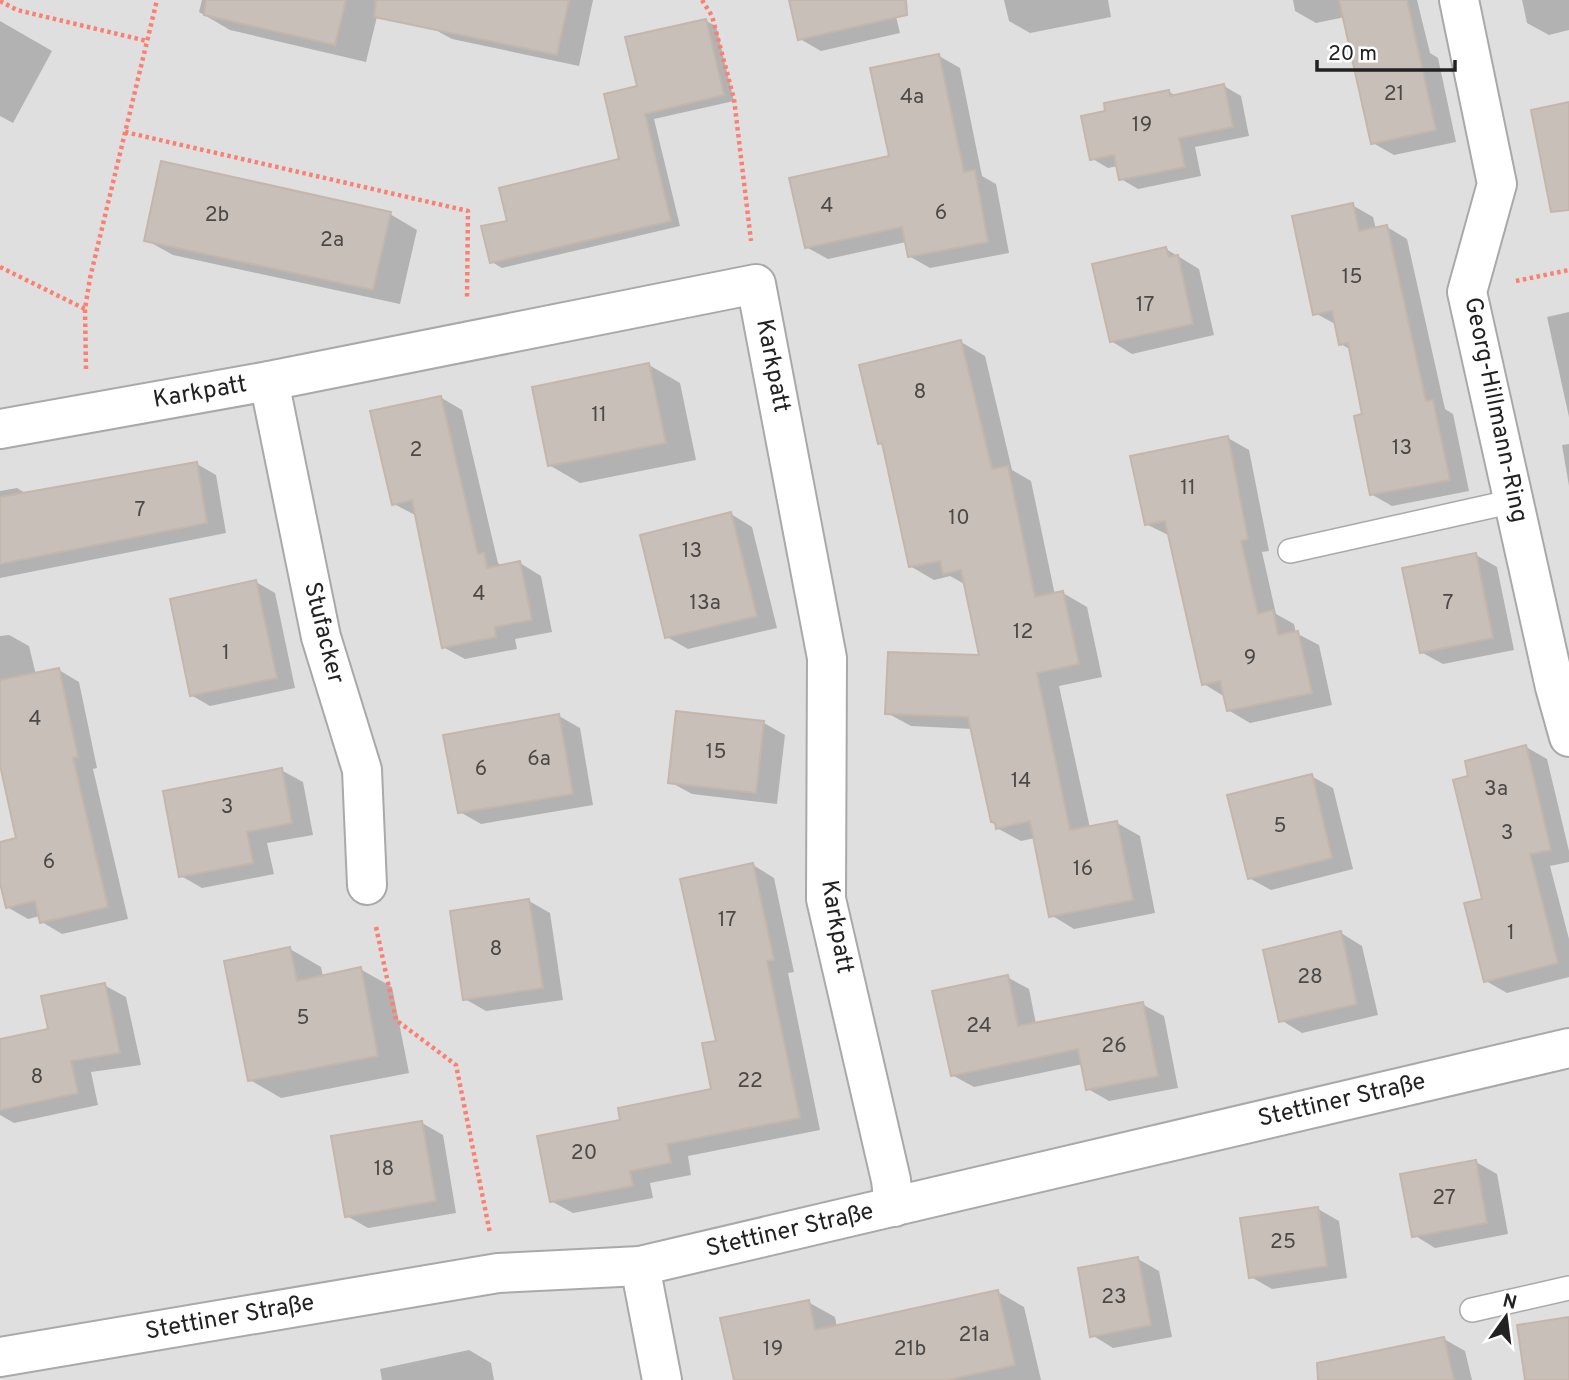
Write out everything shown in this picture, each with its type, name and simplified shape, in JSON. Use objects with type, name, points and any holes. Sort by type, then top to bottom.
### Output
[{"type":"street","name":"Georg-Hillmann-Ring","points":[[1459,0],[1497,184],[1467,292],[1555,687],[1569,737]]},
{"type":"street","name":"Karkpatt","points":[[0,429],[269,381],[756,284],[827,658],[826,899],[891,1181],[894,1208]]},
{"type":"street","name":"Stufacker","points":[[269,381],[321,636],[362,770],[367,885]]},
{"type":"street","name":"Stettiner Straße","points":[[0,1357],[498,1273],[640,1266],[1569,1048]]},
{"type":"street","points":[[640,1266],[662,1380]]},
{"type":"lane","points":[[1290,551],[1514,501]]},
{"type":"lane","points":[[1472,1310],[1569,1289]]},
{"type":"path","points":[[87,413],[85,309],[90,278],[157,0]]},
{"type":"path","points":[[702,0],[712,16],[734,99],[756,284]]},
{"type":"path","points":[[0,1],[17,10],[147,41]]},
{"type":"path","points":[[125,132],[468,211],[467,342]]},
{"type":"path","points":[[0,267],[85,309]]},
{"type":"path","points":[[367,885],[396,1020],[456,1065],[498,1273]]},
{"type":"shaded area","points":[[0,0],[1569,0],[1569,1380],[0,1380]]},
{"type":"building","points":[[206,0],[346,0],[335,45],[204,15]]},
{"type":"building","points":[[376,0],[569,0],[557,55],[374,17]]},
{"type":"building","points":[[789,0],[906,0],[907,15],[798,40]]},
{"type":"building","points":[[1339,0],[1407,0],[1436,130],[1371,144]]},
{"type":"building","points":[[706,19],[724,95],[645,114],[671,221],[490,263],[481,226],[507,221],[499,188],[619,159],[604,94],[637,86],[625,37]]},
{"type":"building","points":[[939,54],[964,172],[975,170],[988,242],[908,257],[902,227],[805,248],[789,178],[889,156],[870,68]]},
{"type":"building","points":[[1224,84],[1233,127],[1179,138],[1185,167],[1119,180],[1114,155],[1090,160],[1081,116],[1105,111],[1104,103],[1169,90],[1170,96]]},
{"type":"building","points":[[1569,102],[1569,210],[1551,212],[1531,110]]},
{"type":"building","points":[[161,161],[391,212],[373,290],[144,241]]},
{"type":"building","points":[[1353,203],[1359,231],[1387,225],[1426,401],[1433,400],[1450,480],[1370,495],[1354,416],[1362,414],[1348,343],[1339,345],[1332,311],[1313,315],[1292,216]]},
{"type":"building","points":[[1166,247],[1169,257],[1178,255],[1193,324],[1110,342],[1092,264]]},
{"type":"building","points":[[961,340],[992,469],[1008,466],[1035,597],[1063,591],[1079,664],[1037,673],[1070,830],[1117,821],[1133,900],[1049,917],[1030,821],[996,829],[995,823],[991,822],[968,717],[885,714],[888,652],[979,655],[961,570],[943,574],[940,561],[909,567],[882,443],[878,444],[859,365]]},
{"type":"building","points":[[649,363],[666,443],[548,466],[532,387]]},
{"type":"building","points":[[441,396],[478,554],[484,553],[487,568],[520,561],[532,620],[495,627],[496,637],[442,648],[412,500],[392,505],[370,411]]},
{"type":"building","points":[[1228,436],[1248,539],[1241,541],[1258,614],[1273,610],[1278,635],[1298,631],[1312,693],[1227,711],[1220,681],[1202,685],[1165,521],[1145,525],[1130,456]]},
{"type":"building","points":[[197,462],[207,523],[0,564],[0,497]]},
{"type":"building","points":[[731,512],[757,616],[665,638],[640,535]]},
{"type":"building","points":[[1476,553],[1493,638],[1420,653],[1402,568]]},
{"type":"building","points":[[256,580],[277,678],[190,696],[170,599]]},
{"type":"building","points":[[59,668],[78,757],[73,758],[108,907],[40,923],[35,901],[6,908],[0,883],[0,842],[16,838],[0,765],[0,680]]},
{"type":"building","points":[[676,711],[764,721],[756,793],[668,783]]},
{"type":"building","points":[[559,714],[573,794],[458,813],[443,735]]},
{"type":"building","points":[[1526,745],[1551,850],[1530,854],[1558,963],[1484,982],[1464,903],[1482,899],[1453,780],[1468,776],[1465,761]]},
{"type":"building","points":[[282,768],[292,823],[247,832],[253,863],[179,877],[163,791]]},
{"type":"building","points":[[1312,774],[1332,858],[1248,879],[1227,795]]},
{"type":"building","points":[[753,863],[774,960],[767,961],[800,1118],[667,1144],[671,1163],[630,1171],[633,1186],[550,1202],[537,1136],[620,1120],[618,1108],[711,1089],[702,1043],[716,1041],[680,879]]},
{"type":"building","points":[[529,899],[543,988],[463,1000],[450,911]]},
{"type":"building","points":[[1341,931],[1357,1004],[1279,1022],[1263,950]]},
{"type":"building","points":[[290,947],[297,981],[361,967],[378,1056],[248,1081],[224,961]]},
{"type":"building","points":[[1008,975],[1018,1026],[1143,1002],[1158,1076],[1086,1090],[1078,1049],[951,1076],[932,991]]},
{"type":"building","points":[[105,983],[120,1053],[71,1061],[78,1093],[0,1110],[0,1039],[48,1029],[41,996]]},
{"type":"building","points":[[422,1121],[436,1201],[345,1217],[331,1136]]},
{"type":"building","points":[[1476,1160],[1487,1223],[1412,1237],[1400,1174]]},
{"type":"building","points":[[1318,1207],[1327,1266],[1249,1278],[1240,1218]]},
{"type":"building","points":[[1138,1257],[1151,1325],[1090,1337],[1078,1268]]},
{"type":"building","points":[[998,1290],[1015,1365],[948,1380],[734,1380],[720,1318],[809,1300],[815,1330]]},
{"type":"building","points":[[1569,1317],[1569,1380],[1525,1380],[1517,1325]]},
{"type":"building","points":[[1444,1337],[1454,1380],[1318,1380],[1317,1363]]}]
